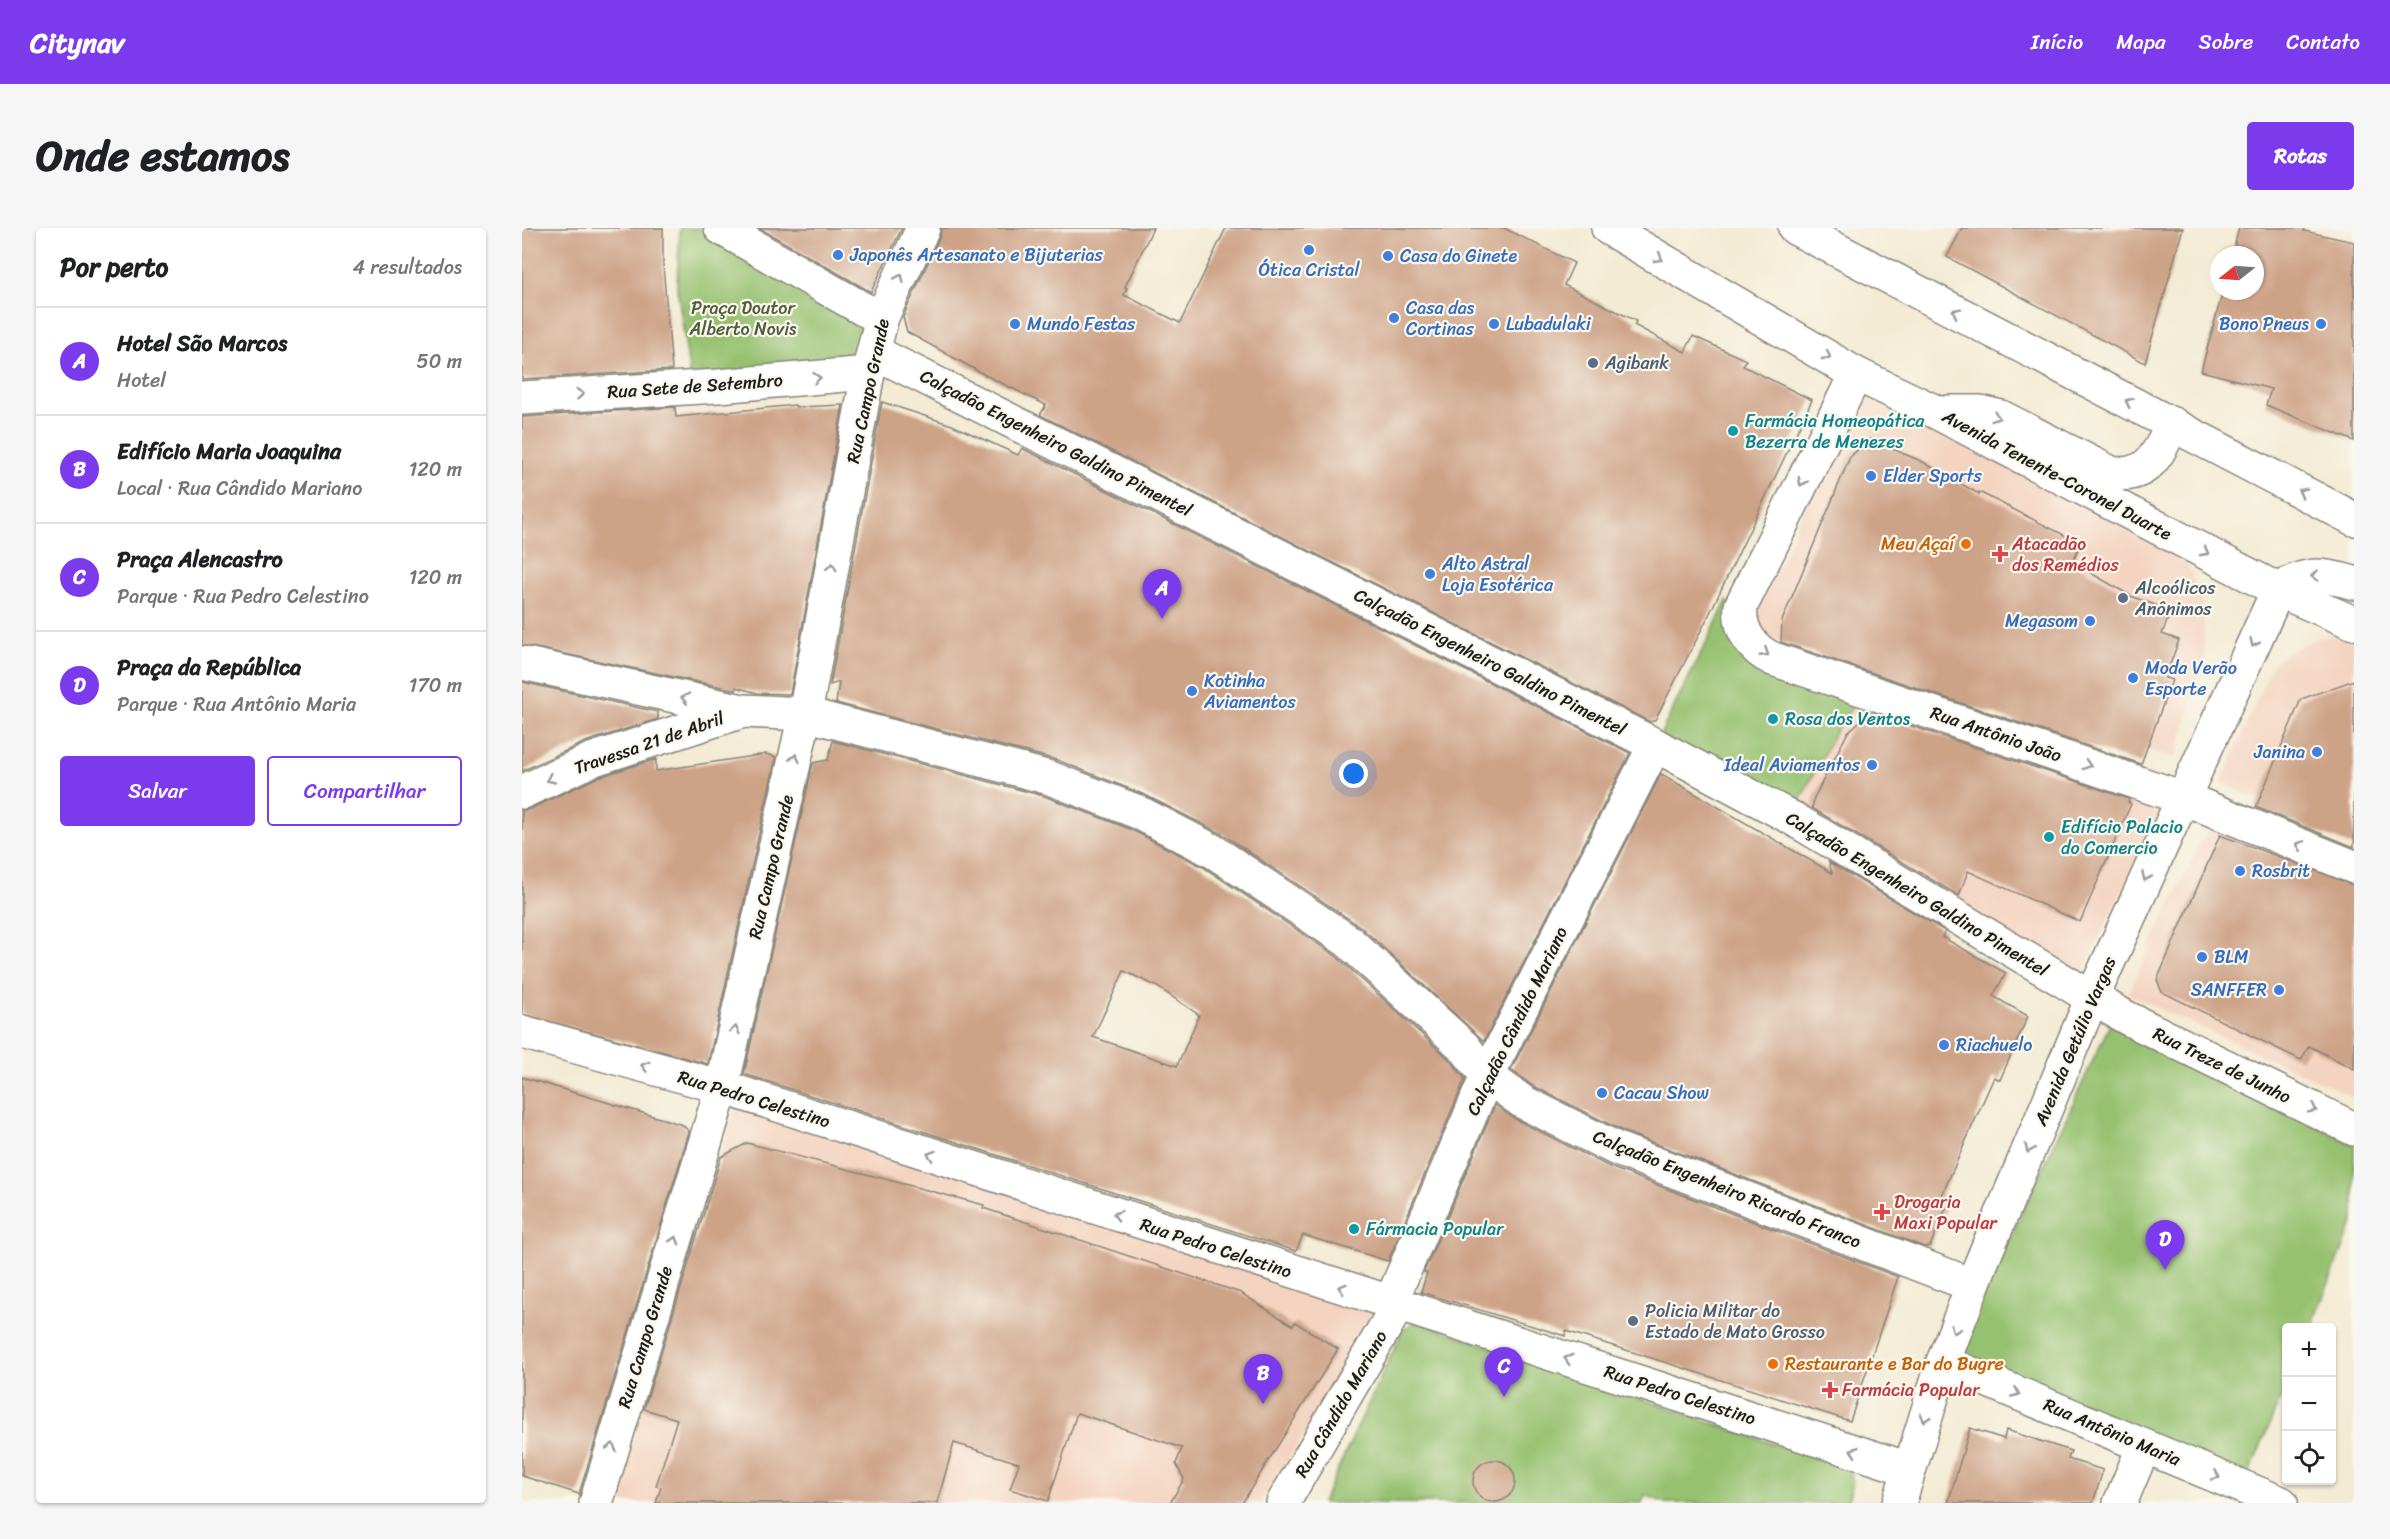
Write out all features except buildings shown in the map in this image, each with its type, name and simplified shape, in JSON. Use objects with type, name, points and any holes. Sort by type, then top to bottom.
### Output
[{"type":"street","points":[[721,228],[863,309],[882,317]]},
{"type":"street","name":"Rua Campo Grande","points":[[596,1503],[722,1087],[805,714],[871,363],[882,317],[923,228]]},
{"type":"street","name":"Avenida Tenente-Coronel Duarte","points":[[1608,228],[1856,374],[1938,413],[2278,590],[2354,623]]},
{"type":"street","points":[[1795,228],[2354,519]]},
{"type":"street","name":"Rua Sete de Setembro","points":[[522,398],[718,386],[871,363]]},
{"type":"street","name":"Calçadão Engenheiro Galdino Pimentel","points":[[871,363],[1655,745],[1792,818],[2092,998]]},
{"type":"street","name":"Rua Antônio João","points":[[1856,374],[1741,606],[1740,618],[1748,638],[1764,655],[2183,798],[2354,867]]},
{"type":"street","points":[[1938,413],[1980,412],[2001,417],[2111,473],[2128,476],[2149,465],[2173,424]]},
{"type":"street","points":[[2278,590],[2310,575],[2323,575],[2354,583]]},
{"type":"street","name":"Avenida Getúlio Vargas","points":[[1899,1503],[1943,1362],[1972,1285],[2092,998],[2278,590]]},
{"type":"street","points":[[522,663],[743,711]]},
{"type":"street","name":"Calçadão Engenheiro Ricardo Franco","points":[[743,711],[805,714],[1050,778],[1138,812],[1214,851],[1347,941],[1464,1047],[1487,1076],[1524,1102],[1617,1149],[1972,1285]]},
{"type":"street","name":"Travessa 21 de Abril","points":[[522,792],[591,760],[743,711]]},
{"type":"street","name":"Calçadão Cândido Mariano","points":[[1395,1303],[1487,1076],[1655,745]]},
{"type":"street","name":"Rua Treze de Junho","points":[[2092,998],[2127,1018],[2354,1129]]},
{"type":"street","name":"Rua Pedro Celestino","points":[[522,1032],[722,1087],[1909,1469]]},
{"type":"street","name":"Rua Cândido Mariano","points":[[1283,1503],[1395,1303]]},
{"type":"street","name":"Rua Antônio Maria","points":[[1943,1362],[2281,1503]]},
{"type":"street","points":[[2120,1503],[2144,1446]]},
{"type":"shaded area","points":[[1861,384],[2161,539],[2187,564],[2202,599],[2205,654],[2176,758],[1768,638],[1760,628],[1757,614]]},
{"type":"shaded area","points":[[2350,634],[2354,636],[2354,842],[2221,783],[2273,663],[2286,653],[2318,638]]},
{"type":"shaded area","points":[[1855,704],[2166,799],[2080,978],[1798,804],[1841,721]]},
{"type":"shaded area","points":[[2212,819],[2354,877],[2354,1097],[2128,994]]},
{"type":"shaded area","points":[[736,1106],[1385,1310],[1260,1503],[614,1503]]},
{"type":"green space","name":"Praça Doutor Alberto Novis","points":[[680,228],[707,228],[863,315],[853,368],[691,384],[677,286]]},
{"type":"green space","points":[[1727,601],[1740,618],[1855,704],[1841,721],[1798,804],[1655,745]]},
{"type":"green space","points":[[2110,1024],[2354,1145],[2354,1221],[2313,1323],[2282,1323],[2282,1395],[2247,1479],[1955,1356]]},
{"type":"green space","points":[[1415,1321],[1850,1470],[1853,1482],[1847,1503],[1666,1503],[1645,1495],[1642,1503],[1322,1503],[1403,1330]]},
{"type":"place","name":"Ótica Cristal","points":[[1309,250]]},
{"type":"place","name":"Japonês Artesanato e Bijuterias","points":[[838,255]]},
{"type":"place","name":"Casa do Ginete","points":[[1388,256]]},
{"type":"place","name":"Casa das Cortinas","points":[[1394,318]]},
{"type":"place","name":"Mundo Festas","points":[[1015,324]]},
{"type":"place","name":"Lubadulaki","points":[[1494,324]]},
{"type":"place","name":"Bono Pneus","points":[[2321,324]]},
{"type":"place","name":"Agibank","points":[[1593,363]]},
{"type":"place","name":"Farmácia Homeopática Bezerra de Menezes","points":[[1733,431]]},
{"type":"place","name":"Elder Sports","points":[[1871,476]]},
{"type":"place","name":"Meu Açaí","points":[[1966,544]]},
{"type":"place","name":"Atacadão dos Remédios","points":[[2000,554]]},
{"type":"place","name":"Alto Astral Loja Esotérica","points":[[1430,574]]},
{"type":"place","name":"Alcoólicos Anônimos","points":[[2123,598]]},
{"type":"place","name":"Hotel São Marcos","points":[[1162,619]]},
{"type":"place","name":"Megasom","points":[[2090,621]]},
{"type":"place","name":"Moda Verão Esporte","points":[[2133,678]]},
{"type":"place","name":"Kotinha Aviamentos","points":[[1192,691]]},
{"type":"place","name":"Rosa dos Ventos","points":[[1773,719]]},
{"type":"place","name":"Janina","points":[[2317,752]]},
{"type":"place","name":"Ideal Aviamentos","points":[[1872,765]]},
{"type":"place","name":"Edifício Palacio do Comercio","points":[[2049,837]]},
{"type":"place","name":"Rosbrit","points":[[2240,871]]},
{"type":"place","name":"BLM","points":[[2202,957]]},
{"type":"place","name":"SANFFER","points":[[2279,990]]},
{"type":"place","name":"Riachuelo","points":[[1944,1045]]},
{"type":"place","name":"Cacau Show","points":[[1602,1093]]},
{"type":"place","name":"Drogaria Maxi Popular","points":[[1882,1212]]},
{"type":"place","name":"Fármacia Popular","points":[[1354,1229]]},
{"type":"place","name":"Praça da República","points":[[2165,1270]]},
{"type":"place","name":"Policia Militar do Estado de Mato Grosso","points":[[1633,1321]]},
{"type":"place","name":"Restaurante e Bar do Bugre","points":[[1773,1364]]},
{"type":"place","name":"Farmácia Popular","points":[[1830,1390]]},
{"type":"place","name":"Praça Alencastro","points":[[1504,1397]]},
{"type":"place","name":"Edifício Maria Joaquina","points":[[1263,1404]]}]
